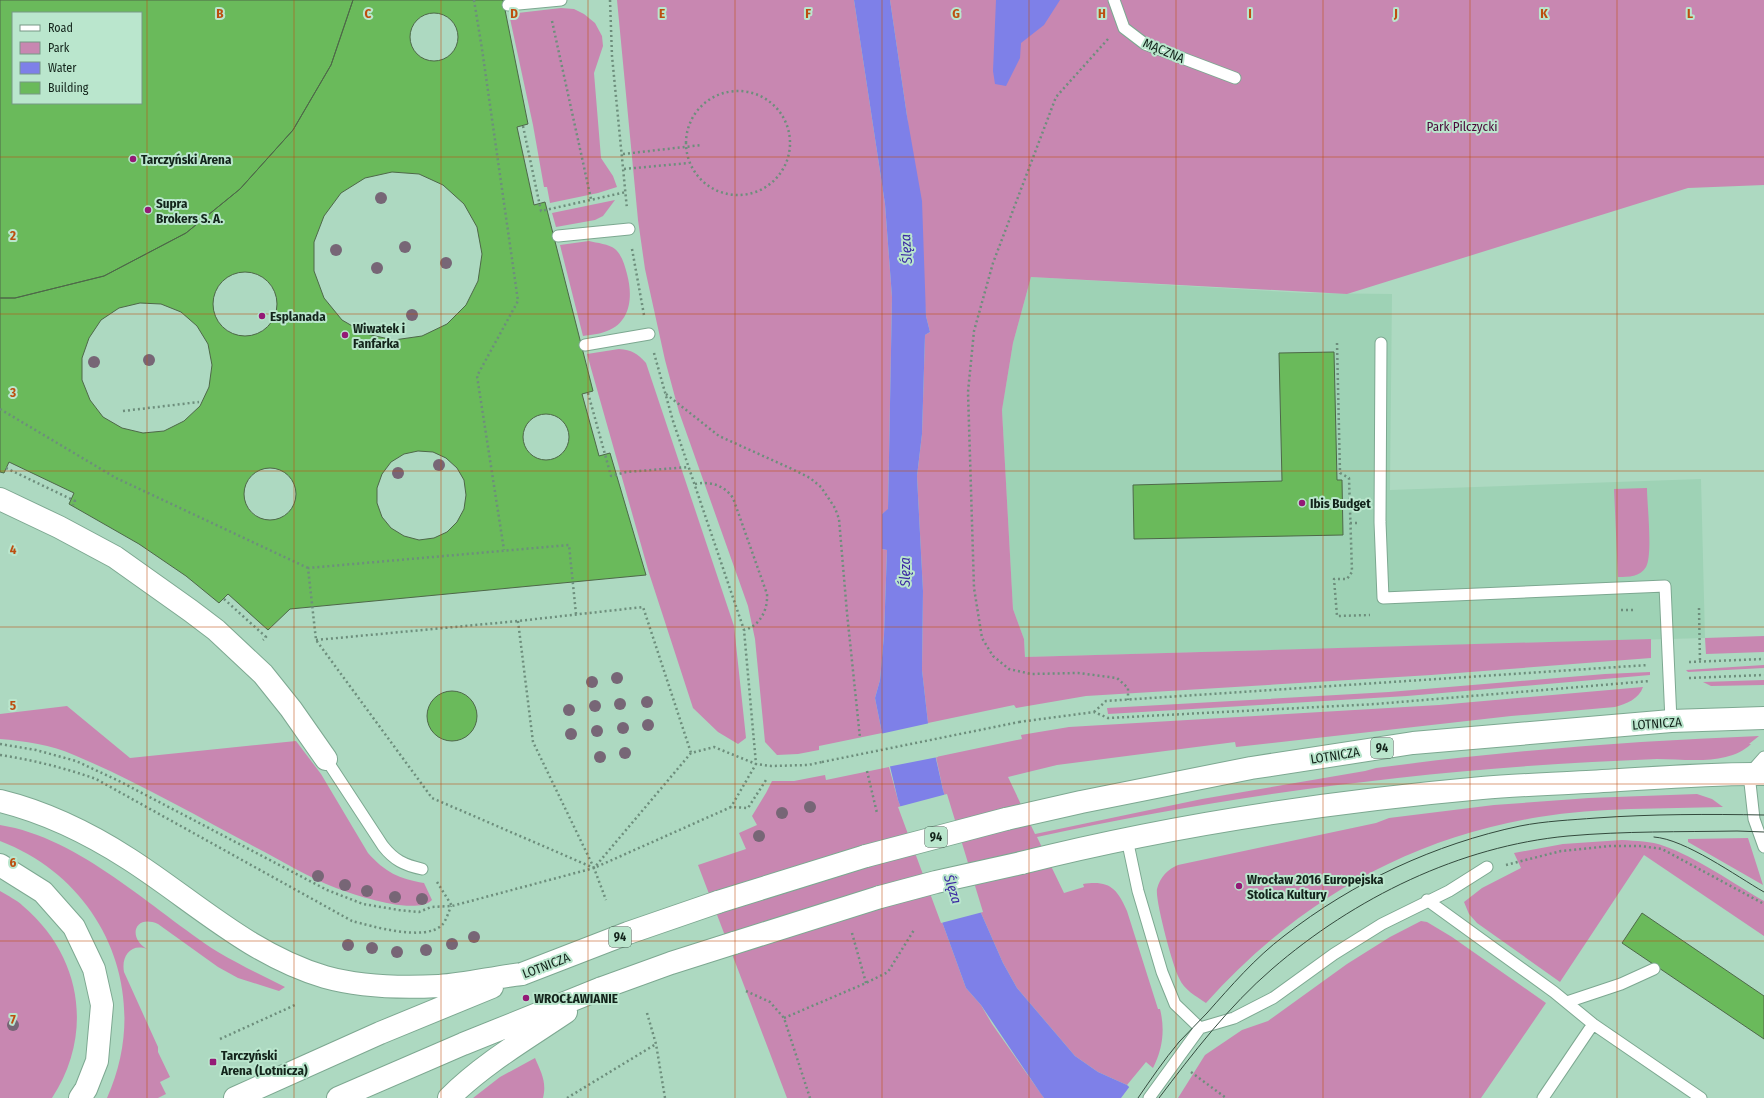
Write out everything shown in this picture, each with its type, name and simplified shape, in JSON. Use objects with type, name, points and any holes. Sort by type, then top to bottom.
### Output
[{"type":"main road","points":[[0,499],[59,527],[115,557],[216,630],[263,674],[292,709],[326,759]]},
{"type":"main road","name":"LOTNICZA","points":[[235,1098],[509,977],[718,902],[866,856],[1006,819],[1088,800],[1251,768],[1413,743],[1671,721],[1764,718]]},
{"type":"main road","points":[[338,1098],[520,1021],[602,988],[671,963],[880,897],[936,882],[1078,849],[1214,821],[1348,802],[1484,788],[1756,774]]},
{"type":"main road","points":[[0,801],[17,805],[76,829],[129,859],[245,941],[296,967],[326,978],[376,986],[439,986],[509,977]]},
{"type":"main road","points":[[0,865],[43,892],[74,927],[94,969],[102,1005],[97,1053],[96,1061],[86,1089],[80,1098]]},
{"type":"main road","points":[[449,1098],[463,1084],[497,1059],[602,988]]},
{"type":"lane","points":[[508,4],[561,0]]},
{"type":"lane","points":[[1114,0],[1124,28]]},
{"type":"lane","name":"MĄCZNA","points":[[1124,28],[1145,44],[1234,78]]},
{"type":"lane","points":[[558,236],[629,229]]},
{"type":"lane","points":[[585,344],[649,334]]},
{"type":"lane","points":[[1381,344],[1380,522],[1383,598],[1665,586],[1671,721]]},
{"type":"lane","points":[[1764,757],[1756,774],[1754,819],[1764,847]]},
{"type":"lane","points":[[326,759],[391,856],[408,866],[422,869]]},
{"type":"lane","points":[[1127,839],[1138,891],[1162,972],[1175,1004],[1200,1028]]},
{"type":"lane","points":[[1149,1098],[1200,1028],[1234,1018],[1273,998],[1334,954],[1382,924],[1449,890],[1487,867]]},
{"type":"lane","points":[[1428,900],[1567,1002],[1593,1024],[1701,1098]]},
{"type":"lane","points":[[1567,1002],[1621,984],[1654,969]]},
{"type":"lane","points":[[1543,1098],[1593,1024]]},
{"type":"path","points":[[474,0],[518,301],[477,376],[504,550]]},
{"type":"path","points":[[610,0],[612,56],[623,154],[629,229],[641,302],[673,421],[744,630],[756,764],[731,807]]},
{"type":"path","points":[[548,1],[591,199]]},
{"type":"path","points":[[1124,28],[1104,42],[1056,97],[994,263],[974,331],[968,392],[974,588],[982,638],[993,656],[1009,669],[1031,674],[1078,673],[1117,678],[1128,688],[1128,700]]},
{"type":"path","points":[[733,90],[748,91],[763,96],[775,105],[784,118],[789,132],[790,147],[787,162],[780,175],[768,186],[755,192],[739,195],[724,194],[709,187],[697,176],[689,163],[685,147],[686,133],[690,120],[698,108],[708,99],[720,93],[733,90]]},
{"type":"path","points":[[523,126],[541,211],[626,192]]},
{"type":"path","points":[[623,154],[702,145]]},
{"type":"path","points":[[624,170],[689,163]]},
{"type":"path","points":[[1337,343],[1340,473],[1349,478],[1352,572],[1347,579],[1334,579],[1337,616],[1372,615]]},
{"type":"path","points":[[588,392],[611,476],[626,472],[689,467]]},
{"type":"path","points":[[666,394],[719,436],[810,478],[821,487],[835,508],[838,519],[860,738]]},
{"type":"path","points":[[123,411],[199,402]]},
{"type":"path","points":[[0,409],[116,478],[308,568],[569,545],[576,614]]},
{"type":"path","points":[[6,468],[75,501]]},
{"type":"path","points":[[695,484],[704,482],[716,485],[728,491],[733,498],[767,594],[767,604],[764,614],[753,628],[744,630]]},
{"type":"path","points":[[308,568],[316,640],[432,798],[594,868]]},
{"type":"path","points":[[224,599],[260,631]]},
{"type":"path","points":[[316,640],[518,621],[643,607],[691,753]]},
{"type":"path","points":[[1699,608],[1700,662]]},
{"type":"path","points":[[1619,610],[1634,610]]},
{"type":"path","points":[[518,621],[533,742],[594,868],[606,900]]},
{"type":"path","points":[[1682,662],[1764,659]]},
{"type":"path","points":[[1094,712],[1106,701],[1652,665]]},
{"type":"path","points":[[1691,678],[1764,675]]},
{"type":"path","points":[[594,868],[691,753],[714,747],[756,764],[771,766],[795,766],[822,762],[1019,722],[1094,712],[1108,718],[1368,704],[1650,681]]},
{"type":"path","points":[[0,744],[36,750],[76,761],[119,781],[327,890],[363,904],[419,912],[431,907],[452,906],[594,868],[731,807],[748,808],[766,780]]},
{"type":"path","points":[[0,754],[68,769],[96,779],[352,921],[381,929],[413,933],[430,932],[442,926],[452,906]]},
{"type":"path","points":[[867,771],[877,813]]},
{"type":"path","points":[[1487,867],[1514,864],[1561,851],[1610,846],[1641,846],[1662,849],[1764,904]]},
{"type":"path","points":[[422,869],[429,868],[452,906]]},
{"type":"path","points":[[784,1018],[888,972],[914,930]]},
{"type":"path","points":[[855,942],[866,983]]},
{"type":"path","points":[[746,991],[770,1002],[784,1018],[810,1098]]},
{"type":"path","points":[[220,1038],[295,1005]]},
{"type":"path","points":[[647,1013],[656,1044],[666,1098]]},
{"type":"path","points":[[567,1098],[656,1044]]},
{"type":"path","points":[[1176,1062],[1226,1098]]},
{"type":"shaded area","points":[[1031,277],[1305,293],[1392,294],[1390,490],[1701,479],[1705,638],[1025,657],[1024,639],[1013,609],[1002,410],[1013,343]]},
{"type":"green space","points":[[617,0],[854,0],[885,204],[892,297],[888,510],[882,514],[882,549],[887,550],[884,635],[880,680],[875,698],[882,733],[819,746],[819,750],[798,754],[777,755],[765,742],[755,639],[748,606],[679,412],[665,360],[645,269],[638,220]]},
{"type":"green space","name":"Park Pilczycki","points":[[890,0],[1764,0],[1764,185],[1688,188],[1347,294],[1031,277],[1013,343],[1002,410],[1013,609],[1024,639],[1025,657],[1651,639],[1651,658],[1431,675],[1086,696],[1016,708],[1014,705],[928,723],[922,670],[923,591],[917,476],[922,434],[925,335],[930,332],[926,316],[907,116]]},
{"type":"green space","points":[[561,8],[574,9],[584,14],[595,23],[602,36],[603,46],[594,73],[601,158],[613,176],[617,187],[598,193],[550,203],[547,187],[544,187],[533,125],[509,14]]},
{"type":"green space","points":[[615,200],[603,216],[595,220],[556,227],[552,213]]},
{"type":"green space","points":[[589,241],[610,246],[620,254],[629,282],[630,299],[625,315],[615,327],[601,333],[583,336],[560,245]]},
{"type":"green space","points":[[619,349],[634,353],[646,363],[734,626],[746,738],[738,744],[718,732],[693,708],[649,573],[587,354]]},
{"type":"green space","points":[[1647,488],[1649,541],[1648,561],[1646,567],[1641,573],[1637,575],[1618,577],[1614,489]]},
{"type":"green space","points":[[1764,636],[1764,652],[1706,654],[1705,638]]},
{"type":"green space","points":[[1764,665],[1764,668],[1688,672],[1686,670]]},
{"type":"green space","points":[[1650,672],[1650,675],[1407,696],[1108,714],[1107,708],[1389,692],[1605,674]]},
{"type":"green space","points":[[1764,680],[1764,685],[1711,686],[1703,682]]},
{"type":"green space","points":[[1643,687],[1638,695],[1628,703],[1615,707],[1511,716],[1236,747],[1235,742],[1057,765],[1008,777],[1035,834],[1202,799],[1376,768],[1567,748],[1759,736],[1742,751],[1731,756],[1707,760],[1657,759],[1522,766],[1382,780],[1244,798],[1037,837],[1064,893],[1084,887],[1083,884],[1099,883],[1106,885],[1116,891],[1127,911],[1158,1009],[1160,1009],[1163,1031],[1159,1054],[1153,1068],[1146,1062],[1127,1085],[1098,1072],[1075,1056],[1017,988],[1003,963],[981,913],[943,790],[936,757],[1022,739],[1021,735],[1069,727],[1439,705]]},
{"type":"green space","points":[[67,706],[130,758],[296,741],[321,774],[368,853],[374,860],[393,874],[424,883],[432,900],[424,904],[413,906],[400,905],[385,903],[336,888],[305,874],[165,799],[97,765],[47,746],[0,739],[0,714]]},
{"type":"green space","points":[[889,767],[898,800],[966,988],[981,1005],[992,1024],[1044,1098],[787,1098],[698,865],[746,849],[739,833],[757,825],[752,816],[772,781],[794,781],[825,775],[826,780]]},
{"type":"green space","points":[[1697,794],[1712,799],[1723,807],[1608,810],[1539,817],[1490,827],[1443,841],[1398,859],[1356,881],[1316,906],[1277,935],[1241,967],[1206,1003],[1184,986],[1176,971],[1165,934],[1157,896],[1157,889],[1165,874],[1178,865],[1376,823],[1389,818],[1494,805],[1589,798]]},
{"type":"green space","points":[[0,825],[30,832],[59,844],[114,877],[218,952],[285,987],[279,991],[238,978],[218,967],[158,924],[144,922],[139,924],[136,928],[137,939],[147,949],[136,948],[128,952],[123,966],[124,972],[170,1077],[160,1082],[166,1094],[158,1098],[107,1098],[120,1059],[124,1020],[121,982],[110,946],[92,913],[67,884],[37,859],[0,841]]},
{"type":"green space","points":[[1748,838],[1763,885],[1688,842],[1688,839]]},
{"type":"green space","points":[[1622,840],[1654,843],[1676,851],[1702,864],[1764,901],[1764,936],[1644,855],[1560,982],[1477,923],[1469,914],[1464,902],[1482,888],[1521,868],[1514,853],[1563,844]]},
{"type":"green space","points":[[0,891],[21,904],[43,926],[58,948],[69,972],[75,997],[77,1022],[73,1048],[65,1073],[52,1098],[0,1098]]},
{"type":"green space","points":[[1421,921],[1427,922],[1452,937],[1546,1003],[1481,1098],[1178,1098],[1205,1055],[1242,1030],[1268,1021],[1347,964],[1390,937]]},
{"type":"green space","points":[[535,1058],[544,1082],[543,1098],[473,1098],[500,1077]]},
{"type":"water","name":"Ślęza","points":[[854,0],[890,0],[907,116],[922,201],[926,316],[930,332],[925,335],[922,434],[917,476],[923,591],[922,670],[928,723],[943,790],[981,913],[1003,963],[1017,988],[1075,1056],[1098,1072],[1127,1085],[1141,1098],[1044,1098],[981,1005],[966,988],[898,800],[875,698],[880,680],[884,635],[887,550],[882,549],[882,514],[888,509],[892,297],[885,204]]},
{"type":"water","points":[[996,0],[1060,0],[1044,25],[1021,43],[1020,58],[1006,86],[995,84],[993,71]]},
{"type":"pier","points":[[930,723],[938,757],[887,767],[880,734]]},
{"type":"pier","points":[[947,794],[983,912],[941,923],[898,807]]},
{"type":"pier","points":[[1130,1086],[1143,1096],[1143,1098],[1121,1098]]},
{"type":"building","name":"Tarczyński Arena","points":[[0,0],[353,0],[331,65],[293,130],[240,189],[186,233],[104,276],[15,298],[0,298]]},
{"type":"building","name":"Esplanada","points":[[353,0],[503,0],[528,124],[517,127],[534,205],[545,202],[593,391],[582,394],[599,456],[610,453],[646,575],[290,609],[268,630],[228,594],[219,603],[186,576],[139,544],[69,504],[74,493],[9,462],[4,473],[0,472],[0,298],[15,298],[104,276],[186,233],[240,189],[293,130],[331,65]],"holes":[[[392,172],[419,174],[443,185],[464,204],[477,227],[482,254],[478,281],[466,305],[447,324],[422,336],[394,340],[366,334],[342,320],[324,298],[314,271],[314,242],[324,216],[341,193],[365,178]],[[140,303],[161,304],[181,312],[197,326],[208,344],[212,365],[209,387],[200,406],[184,421],[164,431],[143,433],[122,428],[103,417],[90,400],[82,380],[82,358],[89,338],[101,320],[119,308]],[[418,451],[433,452],[446,458],[457,468],[464,480],[466,495],[464,509],[457,522],[447,532],[434,538],[419,540],[404,536],[391,528],[382,517],[377,503],[377,488],[382,474],[391,462],[404,454]]]},
{"type":"building","points":[[429,13],[439,13],[451,20],[458,32],[458,42],[451,54],[439,61],[429,61],[421,57],[414,50],[410,42],[410,32],[414,24],[421,17]]},
{"type":"building","points":[[239,272],[251,272],[268,281],[275,292],[277,304],[275,316],[268,327],[251,336],[239,336],[227,331],[218,322],[213,310],[213,298],[218,286],[227,277]]},
{"type":"building","points":[[1334,352],[1337,480],[1342,480],[1343,535],[1134,539],[1133,485],[1282,481],[1279,353]]},
{"type":"building","points":[[541,414],[551,414],[563,420],[568,428],[568,446],[563,454],[555,459],[541,460],[533,457],[526,450],[523,442],[523,432],[526,424],[533,417]]},
{"type":"building","points":[[265,468],[275,468],[284,472],[292,480],[296,489],[296,499],[292,508],[284,516],[275,520],[265,520],[256,516],[248,508],[244,499],[244,489],[248,480],[256,472]]},
{"type":"building","points":[[447,691],[457,691],[470,698],[477,711],[477,721],[470,734],[457,741],[447,741],[438,737],[431,730],[427,721],[427,711],[431,702],[438,695]]},
{"type":"building","points":[[1642,913],[1764,996],[1764,1039],[1622,943]]},
{"type":"tram line","points":[[1138,1098],[1179,1042],[1244,973],[1273,945],[1310,917],[1338,899],[1367,882],[1426,854],[1488,834],[1539,823],[1638,816],[1701,814],[1764,815]]},
{"type":"tram line","points":[[1159,1098],[1198,1047],[1226,1014],[1272,969],[1304,943],[1338,920],[1373,898],[1410,880],[1449,864],[1488,851],[1528,842],[1568,836],[1652,832],[1764,832]]},
{"type":"tram line","points":[[1654,837],[1666,839],[1695,851],[1764,892]]},
{"type":"place","name":"Tarczyński Arena","points":[[133,159]]},
{"type":"place","name":"Supra Brokers S. A.","points":[[148,210]]},
{"type":"place","name":"Esplanada","points":[[262,316]]},
{"type":"place","name":"Wiwatek i Fanfarka","points":[[345,335]]},
{"type":"place","name":"Ibis Budget","points":[[1302,503]]},
{"type":"place","name":"Wrocław 2016 Europejska Stolica Kultury","points":[[1239,886]]},
{"type":"place","name":"WROCŁAWIANIE","points":[[526,998]]},
{"type":"place","name":"Tarczyński Arena (Lotnicza)","points":[[213,1062]]}]
